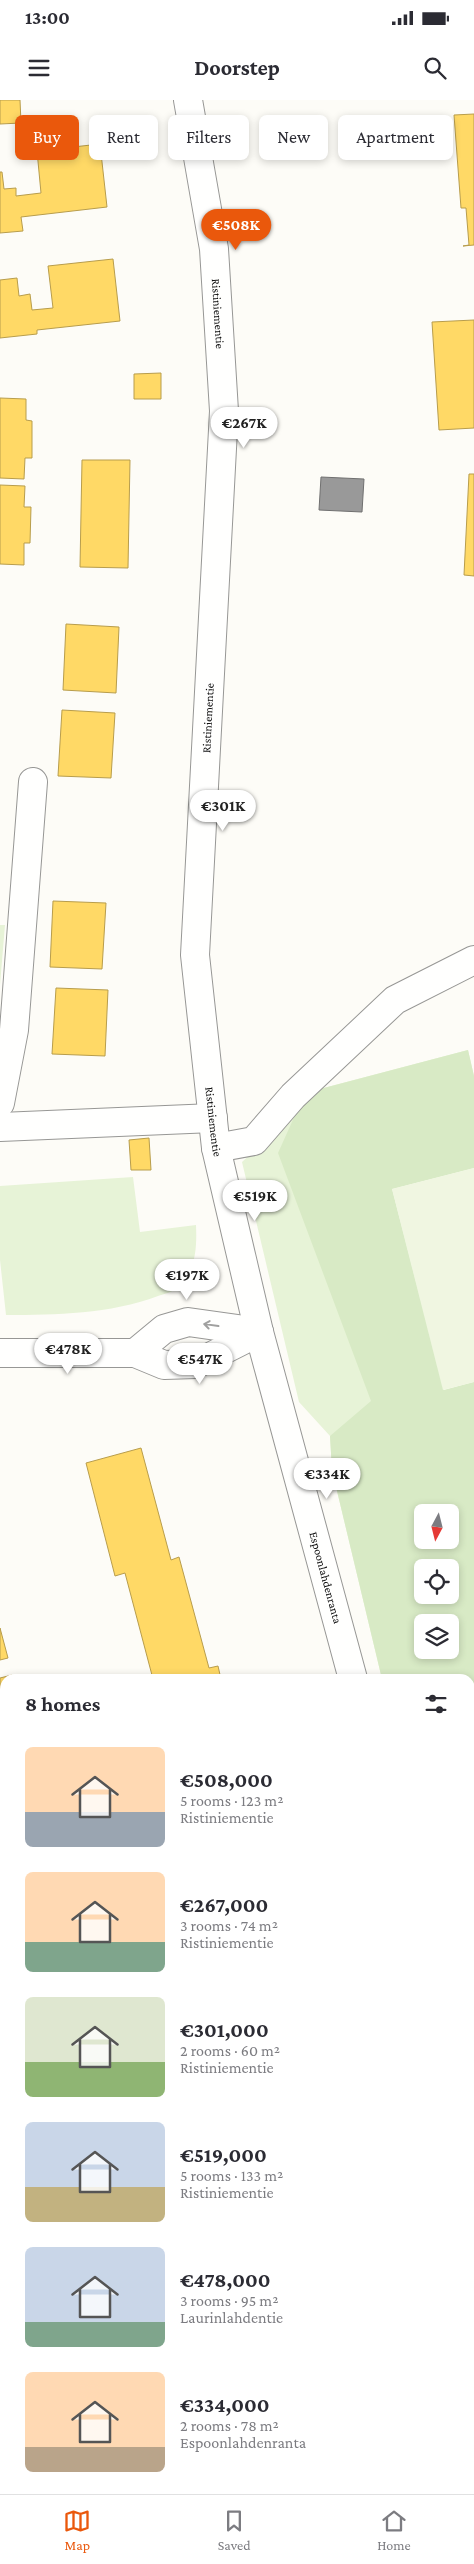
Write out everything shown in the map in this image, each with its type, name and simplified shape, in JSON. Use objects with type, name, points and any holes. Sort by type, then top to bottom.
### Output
[{"type":"street","name":"Ristiniementie","points":[[188,100],[214,249],[224,411],[195,955],[216,1148],[259,1332]]},
{"type":"street","points":[[0,1104],[14,1030],[33,782]]},
{"type":"street","points":[[216,1148],[254,1141],[293,1096],[395,1000],[474,960]]},
{"type":"street","points":[[0,1127],[213,1118]]},
{"type":"street","points":[[135,1352],[164,1329],[188,1322],[259,1332]]},
{"type":"street","points":[[0,1353],[135,1352],[164,1365],[196,1364],[259,1332]]},
{"type":"street","name":"Espoonlahdenranta","points":[[259,1332],[352,1674]]},
{"type":"green space","points":[[0,925],[5,925],[0,985]]},
{"type":"green space","points":[[468,1050],[474,1076],[474,1168],[392,1189],[444,1390],[474,1382],[474,1674],[381,1674],[332,1470],[330,1436],[299,1402],[242,1162],[256,1149],[293,1096]]},
{"type":"green space","points":[[468,1050],[474,1076],[474,1168],[392,1189],[444,1390],[474,1382],[474,1674],[381,1674],[332,1470],[330,1436],[371,1401],[278,1153],[305,1093]]},
{"type":"green space","points":[[474,1168],[474,1382],[443,1390],[392,1189]]},
{"type":"green space","points":[[133,1177],[140,1232],[196,1225],[194,1260],[183,1283],[170,1292],[121,1307],[63,1314],[6,1315],[0,1260],[0,1186]]},
{"type":"building: Homes","points":[[0,100],[20,100],[21,115],[15,115],[15,123],[0,124]]},
{"type":"building: Homes","points":[[474,114],[474,245],[463,246],[469,245],[466,208],[461,208],[454,115]]},
{"type":"building: Homes","points":[[89,145],[89,160],[102,160],[107,207],[21,217],[23,231],[0,233],[0,172],[2,172],[4,189],[16,188],[16,196],[41,193],[38,160],[79,160],[79,146]]},
{"type":"building: Homes","points":[[113,259],[120,321],[37,330],[37,334],[0,338],[0,280],[17,278],[19,296],[30,294],[32,310],[53,308],[48,266]]},
{"type":"building: Homes","points":[[474,320],[474,428],[439,430],[432,322]]},
{"type":"building: Homes","points":[[161,373],[161,399],[134,399],[134,374]]},
{"type":"building: Homes","points":[[0,398],[26,399],[26,420],[32,421],[32,458],[25,458],[24,479],[0,478]]},
{"type":"building: Homes","points":[[82,460],[130,460],[128,568],[80,567]]},
{"type":"building: Homes","points":[[469,474],[474,474],[474,576],[464,575]]},
{"type":"building: Homes","points":[[0,485],[25,486],[24,507],[31,507],[30,543],[24,543],[24,565],[0,564]]},
{"type":"building: Homes","points":[[66,624],[119,627],[116,693],[63,690]]},
{"type":"building: Homes","points":[[62,710],[115,713],[111,778],[58,776]]},
{"type":"building: Homes","points":[[53,901],[106,903],[102,969],[50,967]]},
{"type":"building: Homes","points":[[56,988],[108,990],[105,1056],[52,1054]]},
{"type":"building: Homes","points":[[149,1138],[151,1170],[131,1170],[129,1140]]},
{"type":"building: Homes","points":[[141,1448],[171,1560],[179,1557],[209,1668],[218,1666],[220,1674],[152,1674],[125,1573],[115,1576],[86,1463]]},
{"type":"building: Homes","points":[[0,1628],[8,1658],[0,1660]]},
{"type":"building: Industry","points":[[321,477],[364,479],[362,512],[319,510]]}]
